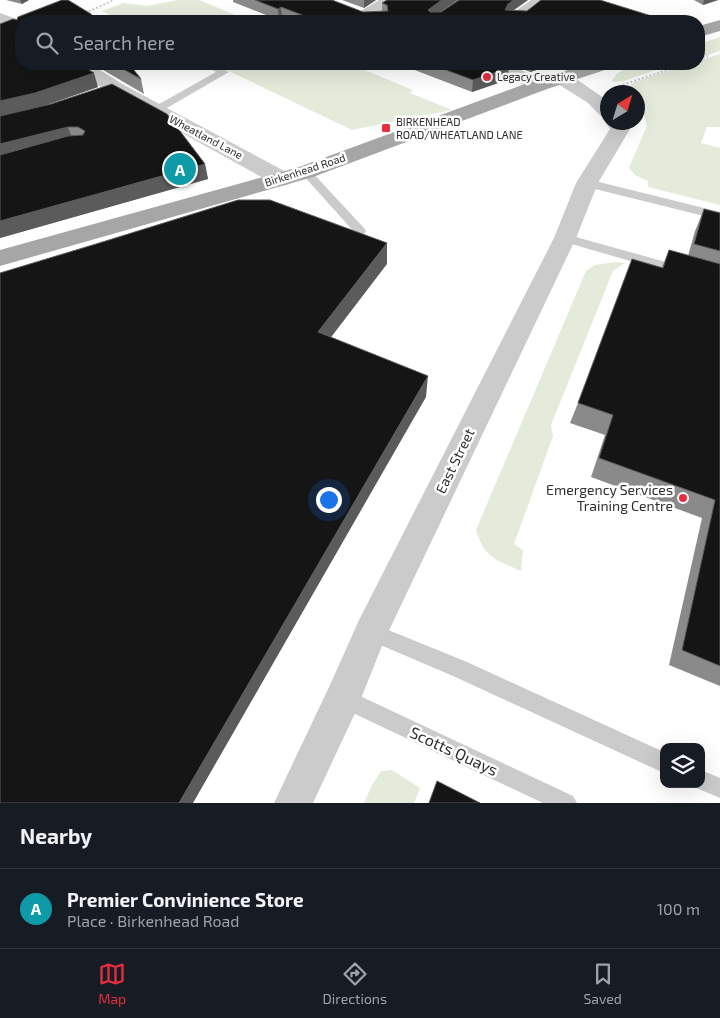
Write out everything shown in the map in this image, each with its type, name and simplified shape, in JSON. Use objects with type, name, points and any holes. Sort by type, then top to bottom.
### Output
[{"type":"main road","points":[[705,30],[720,25]]},
{"type":"main road","name":"Birkenhead Road","points":[[0,258],[306,172],[540,85],[587,70]]},
{"type":"street","points":[[376,15],[391,0]]},
{"type":"street","points":[[522,15],[542,0]]},
{"type":"street","points":[[348,10],[361,15]]},
{"type":"street","points":[[0,18],[15,24]]},
{"type":"street","name":"Wheatland Lane","points":[[87,70],[117,89],[282,179]]},
{"type":"street","points":[[505,70],[540,85]]},
{"type":"street","points":[[562,78],[600,105]]},
{"type":"street","points":[[91,98],[117,89]]},
{"type":"street","name":"East Street","points":[[293,803],[343,698],[371,632],[565,238],[587,183],[619,130]]},
{"type":"lane","points":[[156,110],[224,72],[220,70]]},
{"type":"lane","points":[[306,172],[360,231]]},
{"type":"lane","points":[[587,183],[720,216]]},
{"type":"lane","points":[[565,238],[720,282]]},
{"type":"lane","points":[[371,632],[460,669],[660,761]]},
{"type":"lane","name":"Scotts Quays","points":[[343,698],[566,803]]},
{"type":"lane","points":[[705,782],[720,788]]},
{"type":"path","points":[[82,14],[114,0]]},
{"type":"green space","points":[[177,0],[199,0],[235,15],[110,15],[102,11],[123,3],[147,6]]},
{"type":"green space","points":[[720,37],[720,51],[705,56],[705,42]]},
{"type":"green space","points":[[720,54],[720,127],[707,127],[701,143],[720,148],[720,205],[648,187],[648,181],[635,175],[629,168],[647,126],[645,120],[645,85],[630,85],[634,82],[671,70],[705,70],[705,59]]},
{"type":"green space","points":[[227,70],[365,70],[413,90],[410,93],[452,110],[352,130]]},
{"type":"green space","points":[[624,70],[656,70],[624,81],[612,82]]},
{"type":"green space","points":[[615,262],[625,263],[613,271],[551,425],[553,436],[514,544],[523,550],[521,571],[487,553],[479,540],[476,530],[586,271],[595,265]]},
{"type":"green space","points":[[392,770],[420,788],[414,803],[364,803],[381,771]]},
{"type":"building","points":[[62,0],[68,0],[92,15],[23,15]]},
{"type":"building","points":[[255,0],[332,0],[363,12],[388,11],[387,5],[382,3],[387,0],[442,0],[428,10],[430,12],[441,12],[459,0],[514,0],[508,4],[505,10],[527,11],[541,0],[600,0],[648,15],[302,15],[281,7],[278,9]]},
{"type":"building","points":[[15,20],[15,70],[89,70],[94,73],[35,93],[0,101],[0,24]]},
{"type":"building","points":[[125,70],[134,70],[141,79]]},
{"type":"building","points":[[446,70],[503,70],[473,80]]},
{"type":"building","points":[[112,84],[167,114],[205,164],[0,221],[0,155],[68,136],[83,135],[85,131],[78,127],[68,127],[0,144],[0,116],[51,104]]},
{"type":"building","points":[[238,200],[270,200],[387,243],[318,332],[428,376],[179,803],[0,803],[0,273]]},
{"type":"building","points":[[704,209],[720,213],[720,251],[694,244]]},
{"type":"building","name":"Emergency Services Training Centre","points":[[669,250],[720,264],[720,666],[682,650],[715,500],[599,458],[613,415],[578,403],[632,259],[663,268]]},
{"type":"building","points":[[437,781],[480,803],[429,803]]},
{"type":"place","name":"Legacy Creative","points":[[487,77]]},
{"type":"place","name":"BIRKENHEAD ROAD/WHEATLAND LANE","points":[[386,128]]},
{"type":"place","name":"Premier Convinience Store","points":[[180,169]]},
{"type":"place","name":"Emergency Services Training Centre","points":[[683,498]]}]
